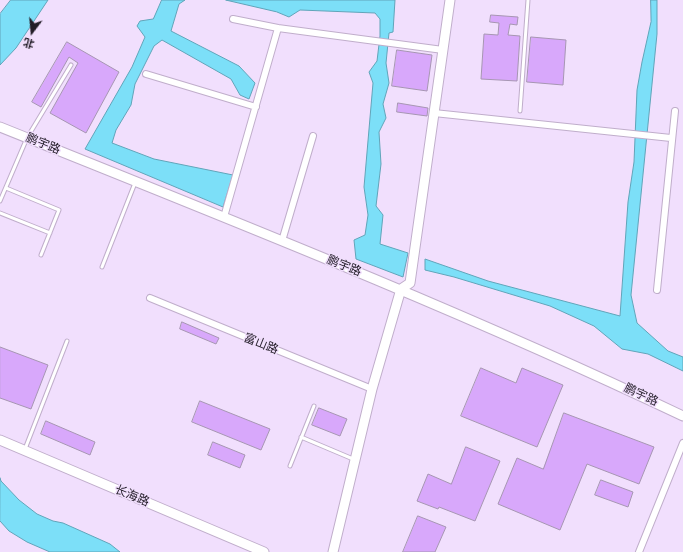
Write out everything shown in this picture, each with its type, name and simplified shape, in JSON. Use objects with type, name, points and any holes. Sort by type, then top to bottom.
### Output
[{"type":"street","points":[[333,552],[372,389],[401,289],[410,282],[450,0]]},
{"type":"street","points":[[234,19],[278,28],[443,50]]},
{"type":"street","points":[[224,217],[278,28]]},
{"type":"street","points":[[146,74],[256,107]]},
{"type":"street","points":[[657,290],[671,138],[675,111]]},
{"type":"street","points":[[434,113],[671,138]]},
{"type":"street","name":"鹏宇路","points":[[0,127],[401,289],[598,375],[683,416]]},
{"type":"street","points":[[282,241],[313,136]]},
{"type":"street","name":"富山路","points":[[150,298],[372,389]]},
{"type":"street","name":"长海路","points":[[0,440],[264,552]]},
{"type":"street","points":[[639,552],[683,443]]},
{"type":"lane","points":[[520,111],[528,0]]},
{"type":"lane","points":[[0,201],[27,138],[71,65]]},
{"type":"lane","points":[[102,267],[136,182]]},
{"type":"lane","points":[[6,188],[59,210],[41,255]]},
{"type":"lane","points":[[0,213],[50,233]]},
{"type":"lane","points":[[25,450],[67,341]]},
{"type":"lane","points":[[290,466],[314,406]]},
{"type":"lane","points":[[301,437],[355,459]]},
{"type":"water","points":[[11,0],[48,0],[16,48],[0,65],[0,14]]},
{"type":"water","points":[[162,0],[185,0],[179,4],[171,31],[239,66],[255,83],[249,99],[240,95],[231,79],[162,40],[154,46],[135,84],[131,105],[116,130],[112,143],[154,159],[233,175],[223,207],[85,149],[132,67],[145,37],[137,26],[140,21],[153,19]]},
{"type":"water","points":[[226,0],[395,0],[393,32],[389,33],[386,63],[389,83],[383,104],[386,118],[379,132],[381,164],[376,206],[383,215],[380,244],[408,253],[403,277],[356,259],[354,240],[365,235],[368,215],[364,187],[373,83],[369,72],[377,61],[380,36],[380,19],[375,13],[300,10],[289,17],[277,12]]},
{"type":"water","points":[[651,0],[657,0],[657,34],[631,295],[637,323],[668,351],[683,357],[683,371],[648,354],[622,349],[594,326],[550,306],[454,277],[425,270],[425,259],[488,281],[620,316],[628,202],[634,162],[637,90],[651,22]]},
{"type":"water","points":[[0,478],[1,481],[19,500],[37,514],[53,521],[63,523],[110,544],[120,552],[50,552],[27,542],[9,531],[0,521]]},
{"type":"building","points":[[491,15],[518,17],[517,25],[510,24],[508,35],[520,36],[517,81],[481,79],[484,34],[498,35],[499,23],[490,22]]},
{"type":"building","points":[[531,37],[566,40],[563,85],[527,82]]},
{"type":"building","points":[[67,42],[119,72],[86,133],[50,113],[78,63],[69,57],[41,107],[32,102]]},
{"type":"building","points":[[397,50],[432,55],[427,91],[392,86]]},
{"type":"building","points":[[398,103],[428,108],[427,116],[397,112]]},
{"type":"building","points":[[182,322],[219,338],[216,344],[180,329]]},
{"type":"building","points":[[0,347],[48,365],[31,409],[0,398]]},
{"type":"building","points":[[481,368],[516,383],[522,368],[563,385],[537,447],[461,416]]},
{"type":"building","points":[[200,401],[270,429],[261,450],[192,422]]},
{"type":"building","points":[[319,408],[347,419],[340,436],[312,425]]},
{"type":"building","points":[[564,413],[654,447],[639,484],[587,464],[560,530],[498,504],[517,458],[543,469]]},
{"type":"building","points":[[46,421],[95,442],[90,455],[41,434]]},
{"type":"building","points":[[213,442],[245,455],[240,468],[208,455]]},
{"type":"building","points":[[466,447],[500,461],[475,521],[439,507],[438,509],[417,501],[428,474],[451,484]]},
{"type":"building","points":[[601,480],[633,492],[628,507],[595,495]]},
{"type":"building","points":[[418,516],[446,527],[435,552],[403,552]]}]
